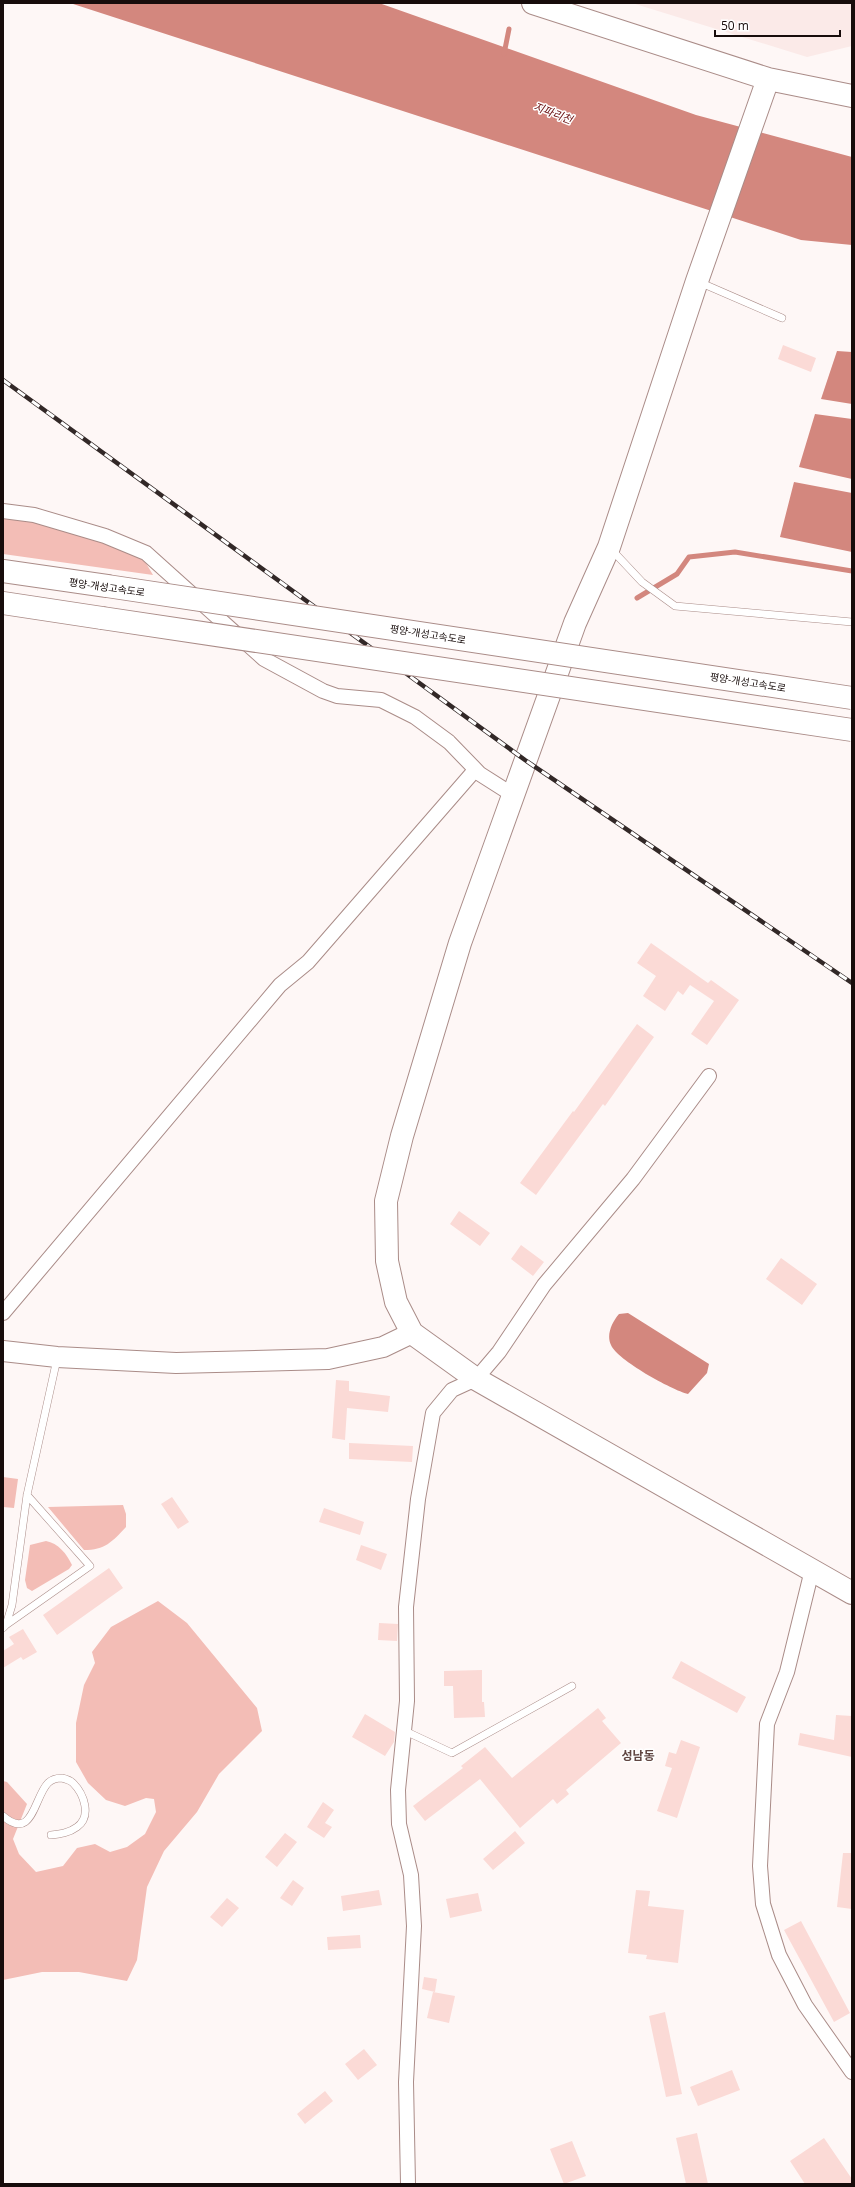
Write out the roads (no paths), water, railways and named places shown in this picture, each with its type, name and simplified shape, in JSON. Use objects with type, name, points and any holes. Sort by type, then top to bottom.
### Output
[{"type":"main road","points":[[537,4],[567,8],[768,79],[852,96]]},
{"type":"main road","points":[[768,79],[697,281],[609,547],[575,623],[460,943],[402,1136],[386,1201],[387,1261],[396,1302],[412,1333],[476,1379],[852,1593]]},
{"type":"main road","name":"평양-개성고속도로","points":[[3,571],[852,698]]},
{"type":"main road","points":[[3,603],[852,730]]},
{"type":"street","points":[[3,511],[34,515],[105,536],[146,553],[264,659],[323,692],[337,696],[381,700],[415,718],[449,742],[475,770],[513,795]]},
{"type":"street","points":[[3,1314],[280,986],[308,962],[475,770]]},
{"type":"street","points":[[408,2184],[406,2082],[414,1926],[411,1875],[399,1824],[398,1790],[407,1701],[406,1607],[418,1499],[433,1413],[452,1390],[476,1379],[499,1352],[544,1285],[633,1179],[709,1076]]},
{"type":"street","points":[[3,1351],[57,1357],[176,1363],[328,1358],[382,1347],[412,1333]]},
{"type":"street","points":[[812,1570],[787,1672],[767,1724],[760,1866],[763,1904],[779,1955],[805,2005],[852,2072]]},
{"type":"lane","points":[[697,281],[782,318]]},
{"type":"lane","points":[[609,547],[642,582],[676,606],[852,622]]},
{"type":"lane","points":[[5,1626],[12,1605],[27,1495],[57,1357]]},
{"type":"lane","points":[[5,1626],[90,1566],[27,1495]]},
{"type":"lane","points":[[405,1731],[452,1753],[572,1686]]},
{"type":"lane","points":[[3,1816],[10,1822],[20,1823],[27,1821],[34,1812],[42,1790],[49,1782],[62,1778],[73,1783],[82,1796],[86,1808],[85,1818],[78,1827],[66,1833],[51,1835]]},
{"type":"water","name":"지파리천","points":[[70,3],[379,3],[696,115],[852,157],[852,245],[801,240]]},
{"type":"water","points":[[837,351],[852,352],[852,404],[821,399]]},
{"type":"water","points":[[815,414],[852,419],[852,479],[799,467]]},
{"type":"water","points":[[794,482],[852,493],[852,552],[780,537]]},
{"type":"water","points":[[628,1313],[709,1364],[707,1373],[688,1394],[670,1387],[646,1374],[615,1351],[611,1345],[609,1337],[610,1329],[619,1314]]},
{"type":"waterway","points":[[504,54],[509,29]]},
{"type":"waterway","points":[[637,598],[677,574],[689,557],[735,552],[852,571]]},
{"type":"railway","points":[[3,380],[525,760],[852,983]]},
{"type":"district","name":"성남동","points":[[638,1756]]}]
